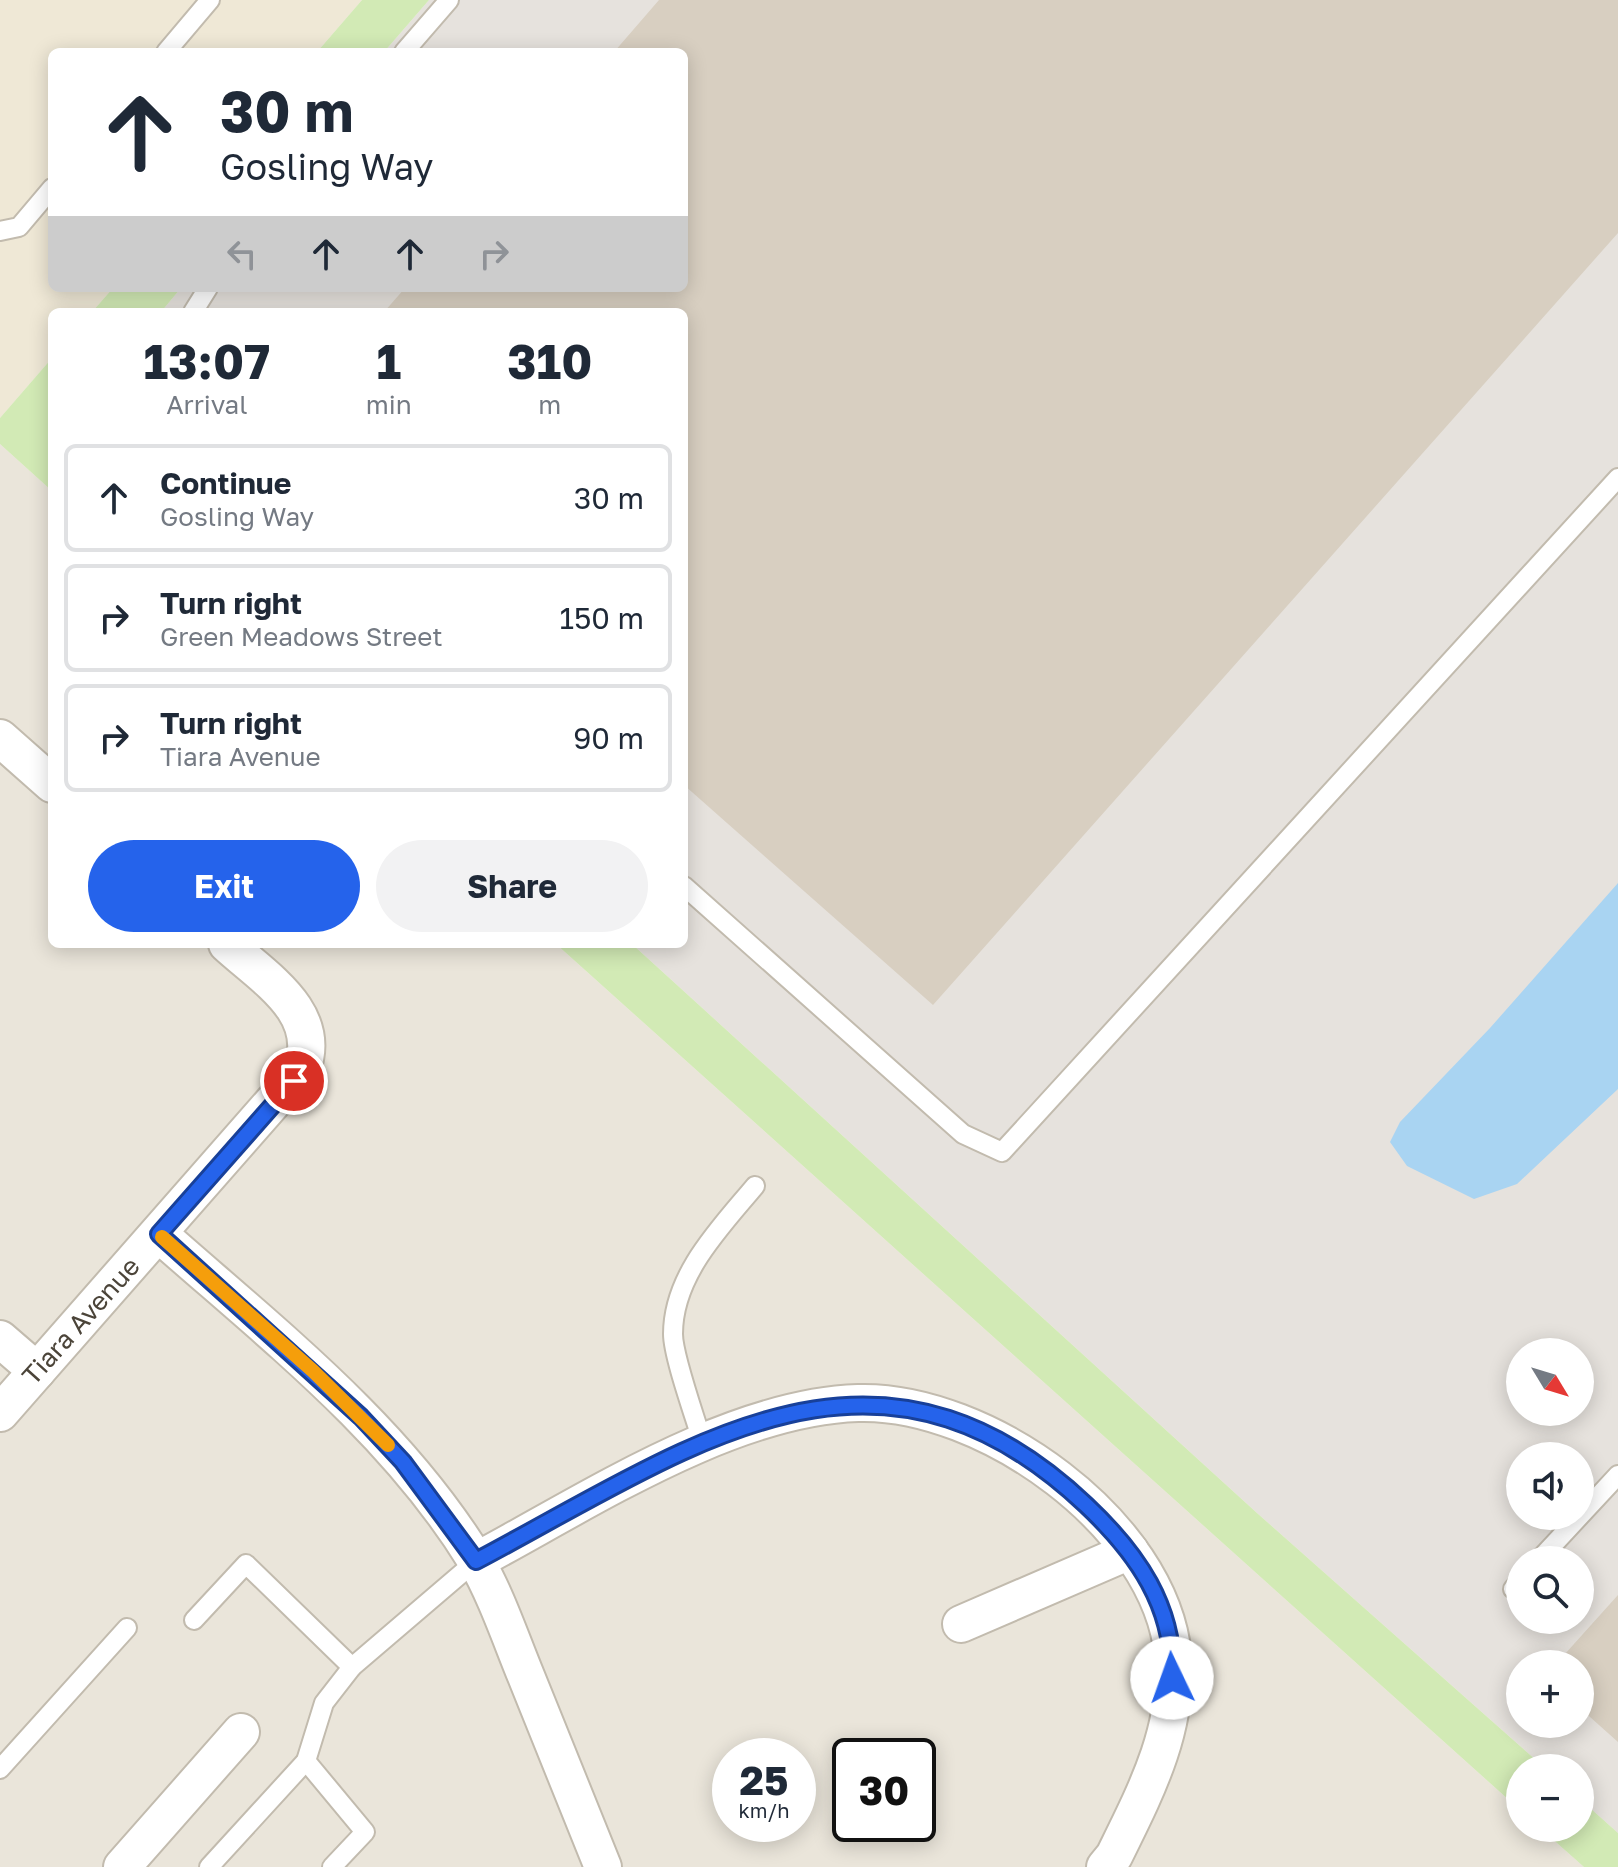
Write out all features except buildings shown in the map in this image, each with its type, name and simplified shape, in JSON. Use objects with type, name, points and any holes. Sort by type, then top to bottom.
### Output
[{"type":"street","points":[[0,738],[48,776]]},
{"type":"street","name":"Tiara Avenue","points":[[0,1413],[302,1069],[308,1042],[302,1017],[231,948]]},
{"type":"street","points":[[159,1234],[361,1417],[403,1462],[476,1561],[603,1867]]},
{"type":"street","points":[[0,1339],[37,1371]]},
{"type":"street","points":[[476,1561],[702,1441],[785,1415],[846,1404],[896,1405],[931,1412],[1002,1441],[1063,1484],[1130,1551],[1150,1582],[1167,1620],[1173,1658],[1171,1699],[1153,1777],[1115,1863]]},
{"type":"street","points":[[961,1624],[1130,1551]]},
{"type":"street","points":[[122,1867],[241,1732]]},
{"type":"lane","points":[[169,48],[210,0]]},
{"type":"lane","points":[[407,48],[449,0]]},
{"type":"lane","points":[[0,231],[19,227],[48,193]]},
{"type":"lane","points":[[688,890],[963,1134],[1002,1152],[1618,478]]},
{"type":"lane","points":[[702,1441],[673,1335],[680,1300],[698,1256],[755,1186]]},
{"type":"lane","points":[[1552,1546],[1618,1475]]},
{"type":"lane","points":[[209,1867],[306,1761],[324,1703],[352,1667],[476,1561]]},
{"type":"lane","points":[[194,1620],[246,1564],[352,1667]]},
{"type":"lane","points":[[0,1769],[127,1628]]},
{"type":"lane","points":[[306,1761],[365,1832],[332,1867]]},
{"type":"shaded area","points":[[0,0],[362,0],[320,48],[48,48],[48,292],[110,292],[96,308],[48,308],[48,363],[0,418]]},
{"type":"shaded area","points":[[429,0],[1618,0],[1618,1833],[1594,1812],[1594,1754],[1529,1754],[1511,1738],[1594,1738],[1594,1650],[1506,1650],[1506,1733],[1257,1513],[636,948],[688,948],[688,308],[164,308],[178,292],[688,292],[688,48],[387,48]]},
{"type":"shaded area","points":[[0,444],[48,487],[48,948],[560,948],[1506,1797],[1506,1842],[1556,1842],[1584,1867],[0,1867]]},
{"type":"green space","points":[[362,0],[429,0],[387,48],[320,48]]},
{"type":"green space","points":[[110,292],[178,292],[164,308],[96,308]]},
{"type":"green space","points":[[48,363],[48,487],[0,444],[0,418]]},
{"type":"green space","points":[[560,948],[636,948],[1257,1513],[1506,1733],[1506,1738],[1511,1738],[1529,1754],[1506,1754],[1506,1797]]},
{"type":"green space","points":[[1594,1812],[1618,1833],[1618,1867],[1584,1867],[1556,1842],[1594,1842]]},
{"type":"water","points":[[1618,883],[1618,1089],[1517,1184],[1474,1199],[1407,1166],[1390,1142],[1400,1122],[1490,1028]]},
{"type":"slow traffic","points":[[162,1237],[313,1371],[388,1445]]},
{"type":"route","points":[[294,1081],[159,1234],[361,1417],[403,1462],[476,1561],[702,1441],[785,1415],[823,1407],[857,1403],[896,1405],[931,1412],[1002,1441],[1035,1462],[1099,1517],[1130,1551],[1150,1582],[1167,1620],[1173,1658],[1172,1678]]}]
